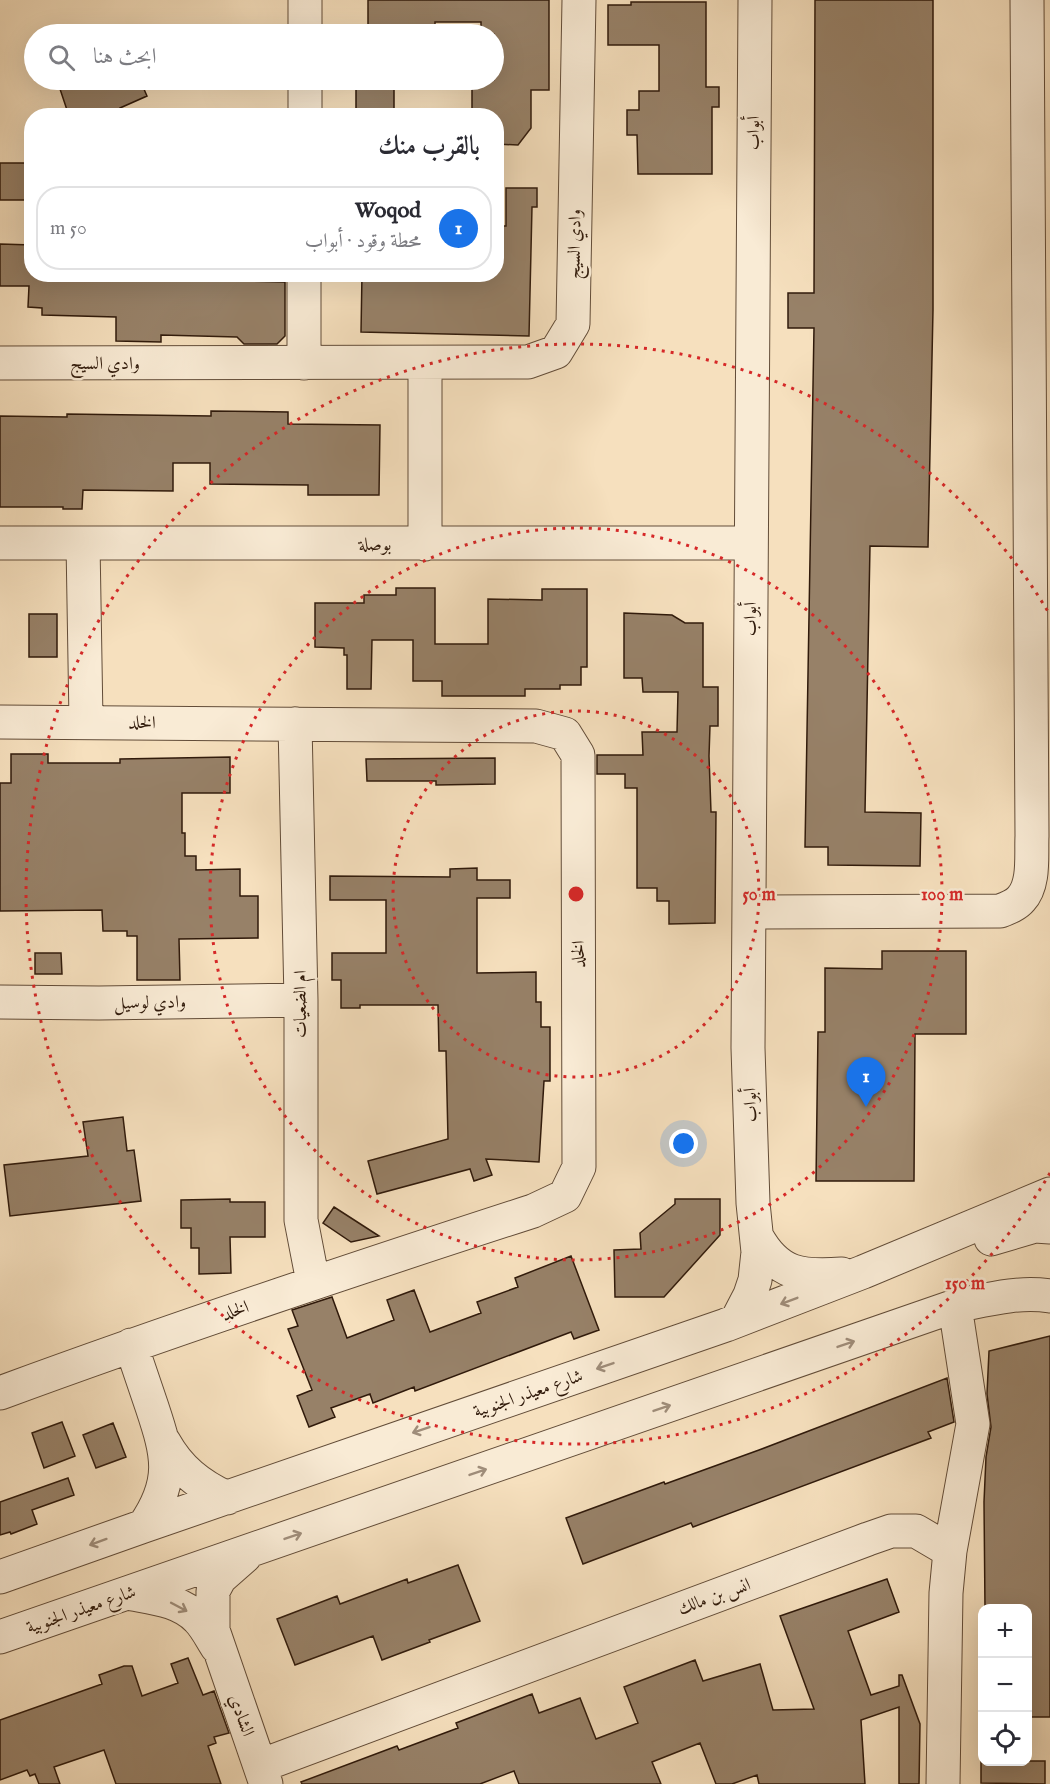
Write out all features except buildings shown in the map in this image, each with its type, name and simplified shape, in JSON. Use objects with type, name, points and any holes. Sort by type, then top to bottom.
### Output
[{"type":"street","points":[[305,0],[305,24]]},
{"type":"street","name":"وادي السيج","points":[[0,363],[528,362],[556,352],[573,324],[579,0]]},
{"type":"street","name":"أبواب","points":[[737,1320],[750,1295],[758,1252],[753,1203],[748,1048],[754,0]]},
{"type":"street","points":[[749,912],[1000,911],[1023,898],[1027,888],[1032,859],[1032,836],[1026,0]]},
{"type":"street","points":[[305,90],[305,108]]},
{"type":"street","points":[[304,282],[304,363]]},
{"type":"street","points":[[425,363],[425,544]]},
{"type":"street","name":"بوصلة","points":[[0,543],[750,543]]},
{"type":"street","points":[[83,543],[86,722]]},
{"type":"street","name":"الخلد","points":[[0,722],[536,726],[565,735],[578,755],[579,1167],[565,1196],[533,1211],[313,1282],[0,1393]]},
{"type":"street","name":"ام الضعيات","points":[[295,724],[301,1000],[300,1220],[313,1282]]},
{"type":"street","name":"وادي لوسيل","points":[[0,1002],[301,1000]]},
{"type":"street","name":"شارع معيذر الجنوبية","points":[[0,1577],[737,1320],[863,1272],[1050,1194]]},
{"type":"street","points":[[863,1272],[935,1257],[1026,1228],[1043,1225],[1050,1227]]},
{"type":"street","name":"أبواب","points":[[758,1237],[771,1257],[791,1271],[807,1275],[863,1272]]},
{"type":"street","points":[[943,1784],[946,1593],[950,1551],[973,1424],[955,1306],[995,1284],[1050,1280]]},
{"type":"street","name":"شارع معيذر الجنوبية","points":[[0,1637],[955,1306],[1000,1297],[1050,1296]]},
{"type":"street","points":[[131,1345],[164,1442],[166,1460],[165,1477],[154,1511],[144,1526]]},
{"type":"street","points":[[164,1442],[178,1464],[196,1481],[227,1498]]},
{"type":"street","name":"انس بن مالك","points":[[263,1775],[891,1531],[916,1531],[950,1551]]},
{"type":"street","name":"الشادي","points":[[252,1550],[220,1578],[213,1591],[213,1630],[263,1775]]},
{"type":"street","name":"الشادي","points":[[125,1593],[165,1600],[183,1608],[198,1619],[217,1647]]},
{"type":"place","name":"Woqod","points":[[866,1107]]}]
